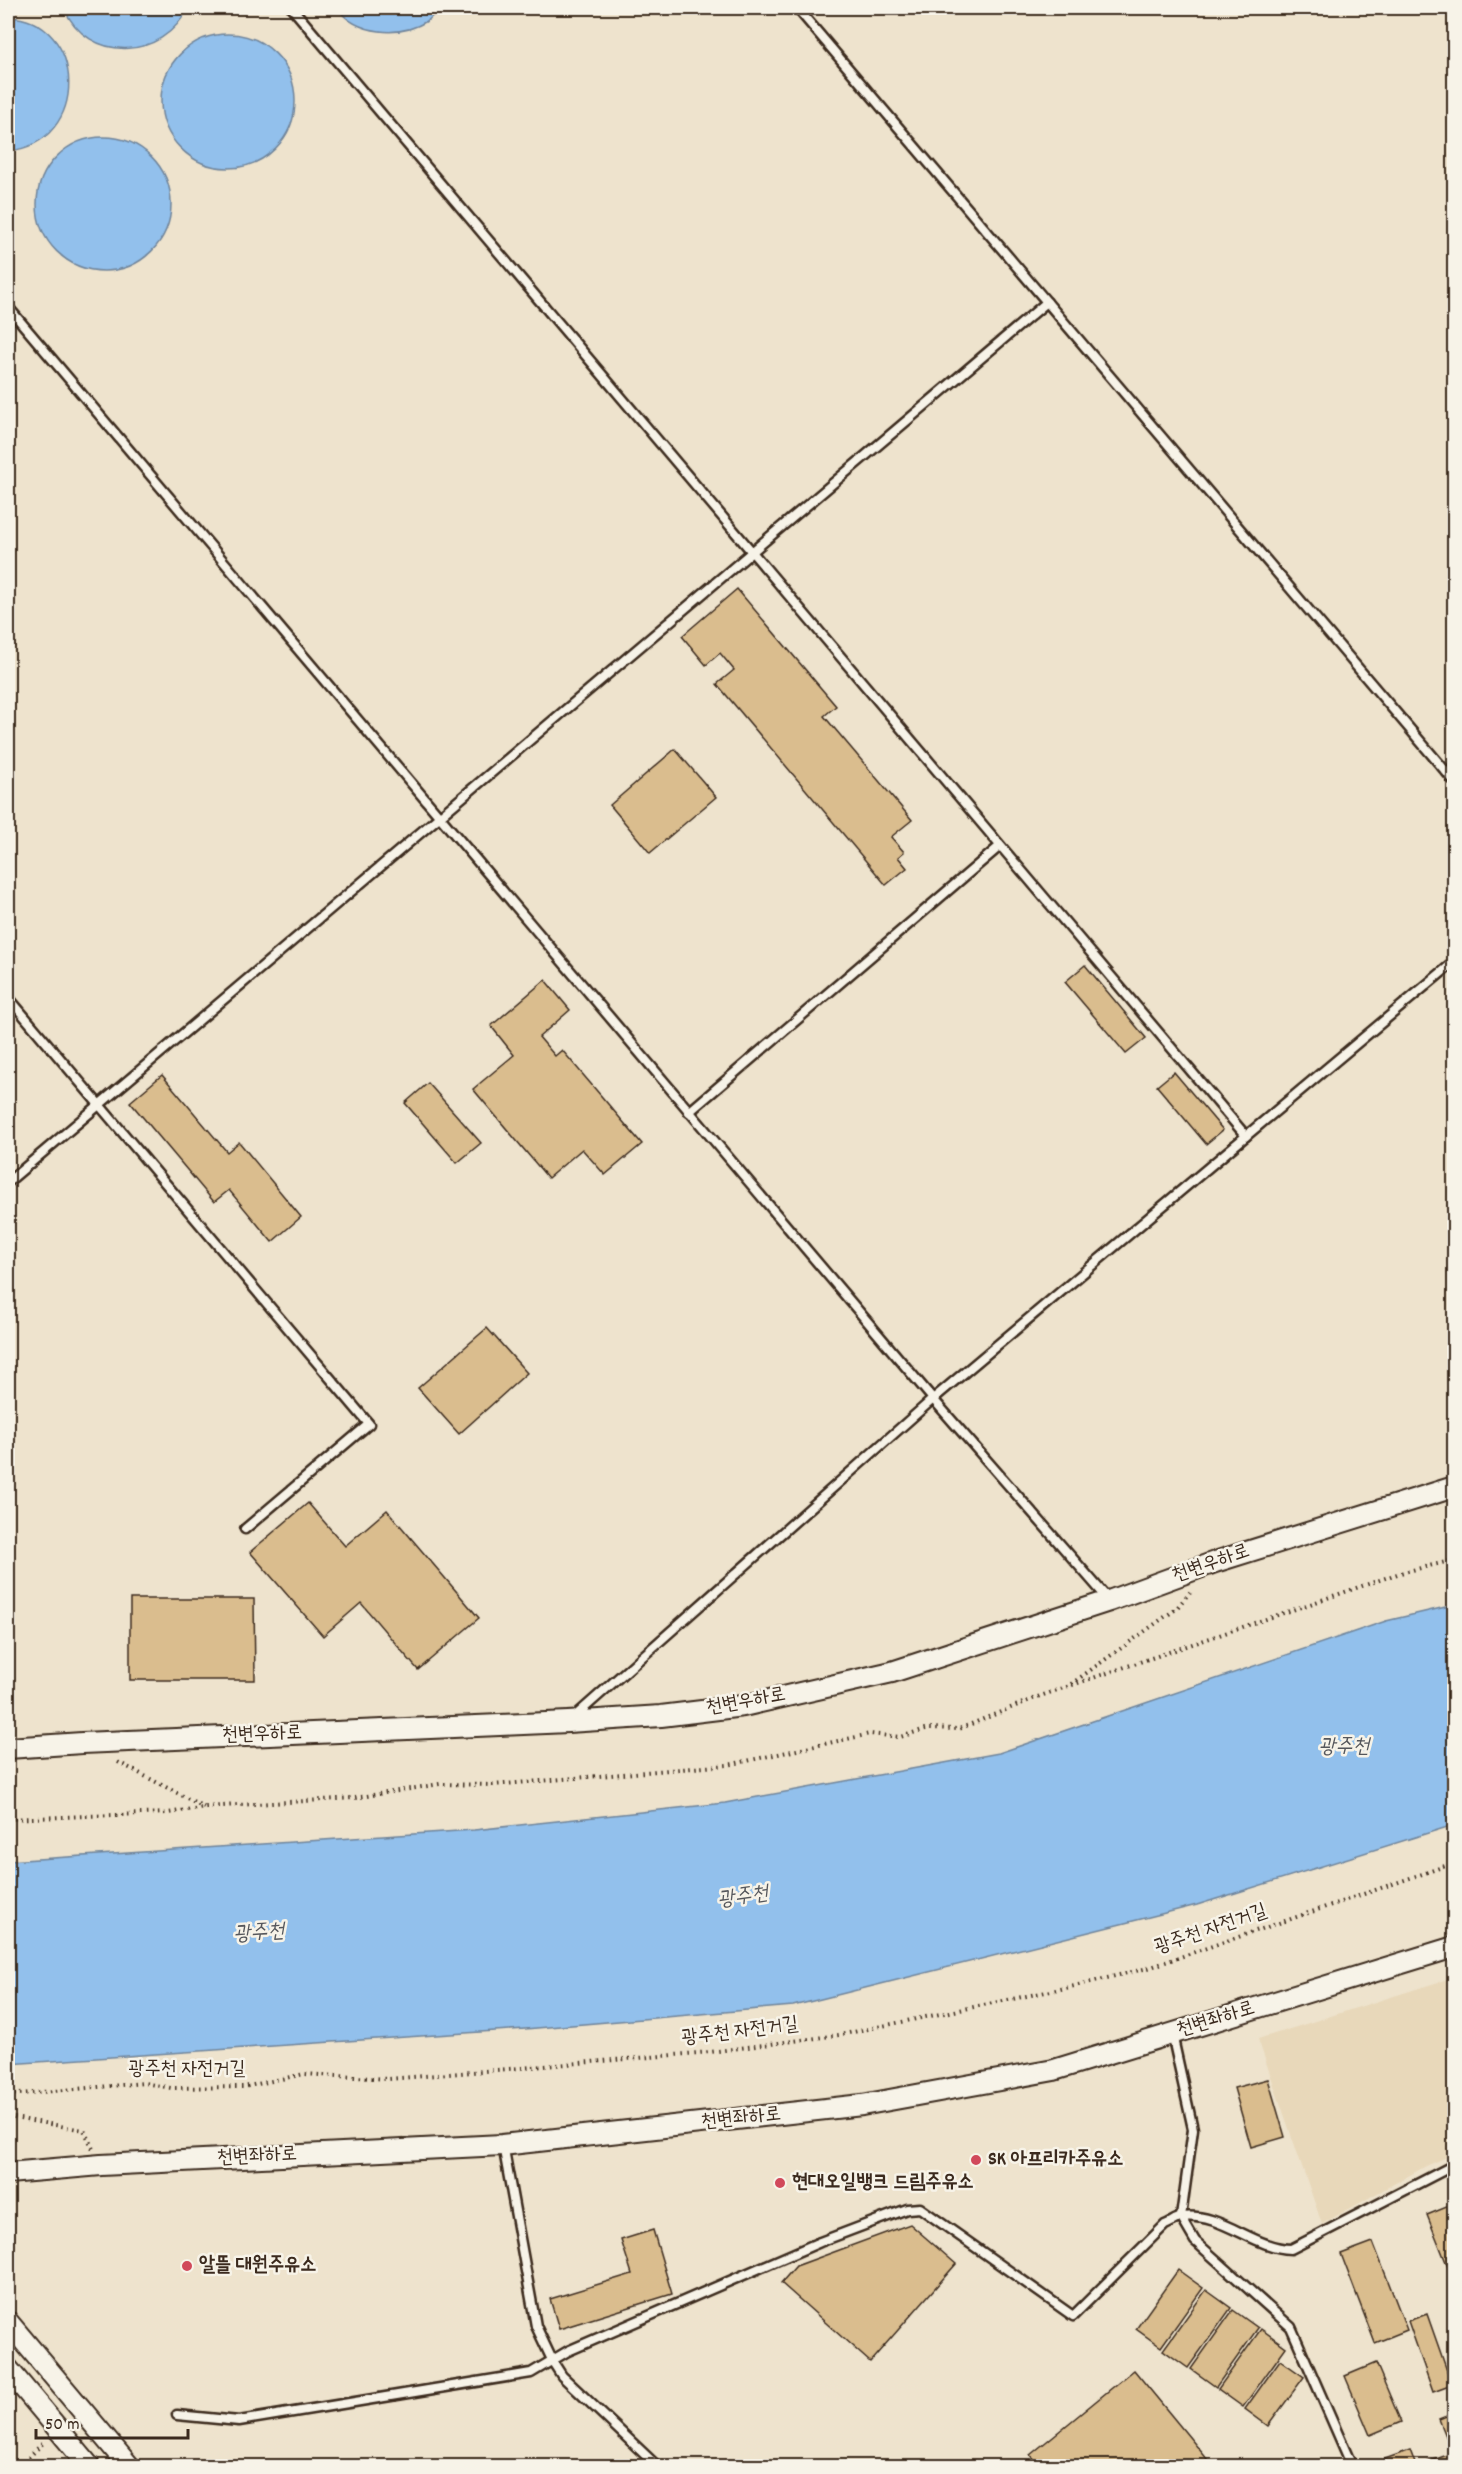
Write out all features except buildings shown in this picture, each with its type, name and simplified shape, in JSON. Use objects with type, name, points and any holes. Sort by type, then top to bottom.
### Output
[{"type":"street","name":"천변우하로","points":[[8,1748],[568,1722],[661,1716],[755,1703],[892,1672],[1109,1601],[1215,1562],[1455,1487]]},
{"type":"street","name":"천변좌하로","points":[[8,2173],[101,2165],[502,2145],[862,2105],[1054,2070],[1455,1947]]},
{"type":"street","points":[[8,2322],[129,2466]]},
{"type":"street","points":[[8,2369],[89,2466]]},
{"type":"lane","points":[[292,8],[1246,1136]]},
{"type":"lane","points":[[797,8],[1455,781]]},
{"type":"lane","points":[[8,1182],[1047,302]]},
{"type":"lane","points":[[8,307],[933,1399],[1109,1601]]},
{"type":"lane","points":[[689,1112],[1000,846]]},
{"type":"lane","points":[[568,1722],[933,1399],[1455,962]]},
{"type":"lane","points":[[8,997],[369,1424],[245,1530]]},
{"type":"lane","points":[[1172,2034],[1193,2129],[1181,2217],[1195,2241],[1290,2327],[1352,2466]]},
{"type":"lane","points":[[502,2145],[536,2326],[562,2376],[657,2466]]},
{"type":"lane","points":[[177,2415],[239,2421],[531,2373],[568,2351],[820,2242],[907,2209],[921,2208],[1072,2316],[1165,2225],[1181,2217],[1204,2218],[1277,2249],[1291,2249],[1455,2165]]},
{"type":"path","points":[[8,1819],[168,1813],[205,1808],[355,1798],[440,1784],[493,1785],[728,1765],[870,1734],[900,1737],[929,1728],[959,1729],[1040,1696],[1390,1577],[1455,1560]]},
{"type":"path","points":[[1066,1688],[1176,1609],[1215,1562]]},
{"type":"path","points":[[113,1759],[205,1808]]},
{"type":"path","name":"광주천 자전거길","points":[[8,2095],[144,2083],[171,2088],[244,2087],[304,2074],[389,2079],[710,2052],[839,2035],[1070,1987],[1148,1968],[1455,1863]]},
{"type":"path","points":[[8,2117],[84,2130],[101,2165]]},
{"type":"path","points":[[20,2466],[58,2428]]},
{"type":"shaded area","points":[[1454,1977],[1454,2154],[1426,2166],[1322,2224],[1258,2039]]},
{"type":"water","points":[[64,8],[188,8],[176,25],[161,38],[144,46],[126,48],[107,46],[90,39],[75,26]]},
{"type":"water","points":[[337,8],[440,8],[427,21],[416,26],[404,30],[379,31],[356,24]]},
{"type":"water","points":[[8,17],[34,23],[53,38],[65,58],[69,82],[65,106],[54,127],[35,143],[8,151]]},
{"type":"water","points":[[228,34],[254,39],[276,53],[290,75],[295,101],[290,127],[276,149],[254,163],[228,168],[202,163],[180,149],[166,127],[161,101],[166,75],[180,53],[202,39]]},
{"type":"water","points":[[104,137],[130,142],[152,156],[166,178],[171,204],[166,230],[152,252],[130,266],[104,271],[78,266],[56,252],[42,230],[37,204],[42,178],[56,156],[78,142]]},
{"type":"water","name":"광주천","points":[[1454,1605],[1454,1825],[1197,1905],[793,2006],[525,2029],[8,2064],[8,1861],[474,1830],[725,1803],[999,1753],[1386,1621]]},
{"type":"place","name":"SK 아프리카주유소","points":[[976,2160]]},
{"type":"place","name":"현대오일뱅크 드림주유소","points":[[780,2183]]},
{"type":"place","name":"알뜰 대원주유소","points":[[187,2266]]}]
